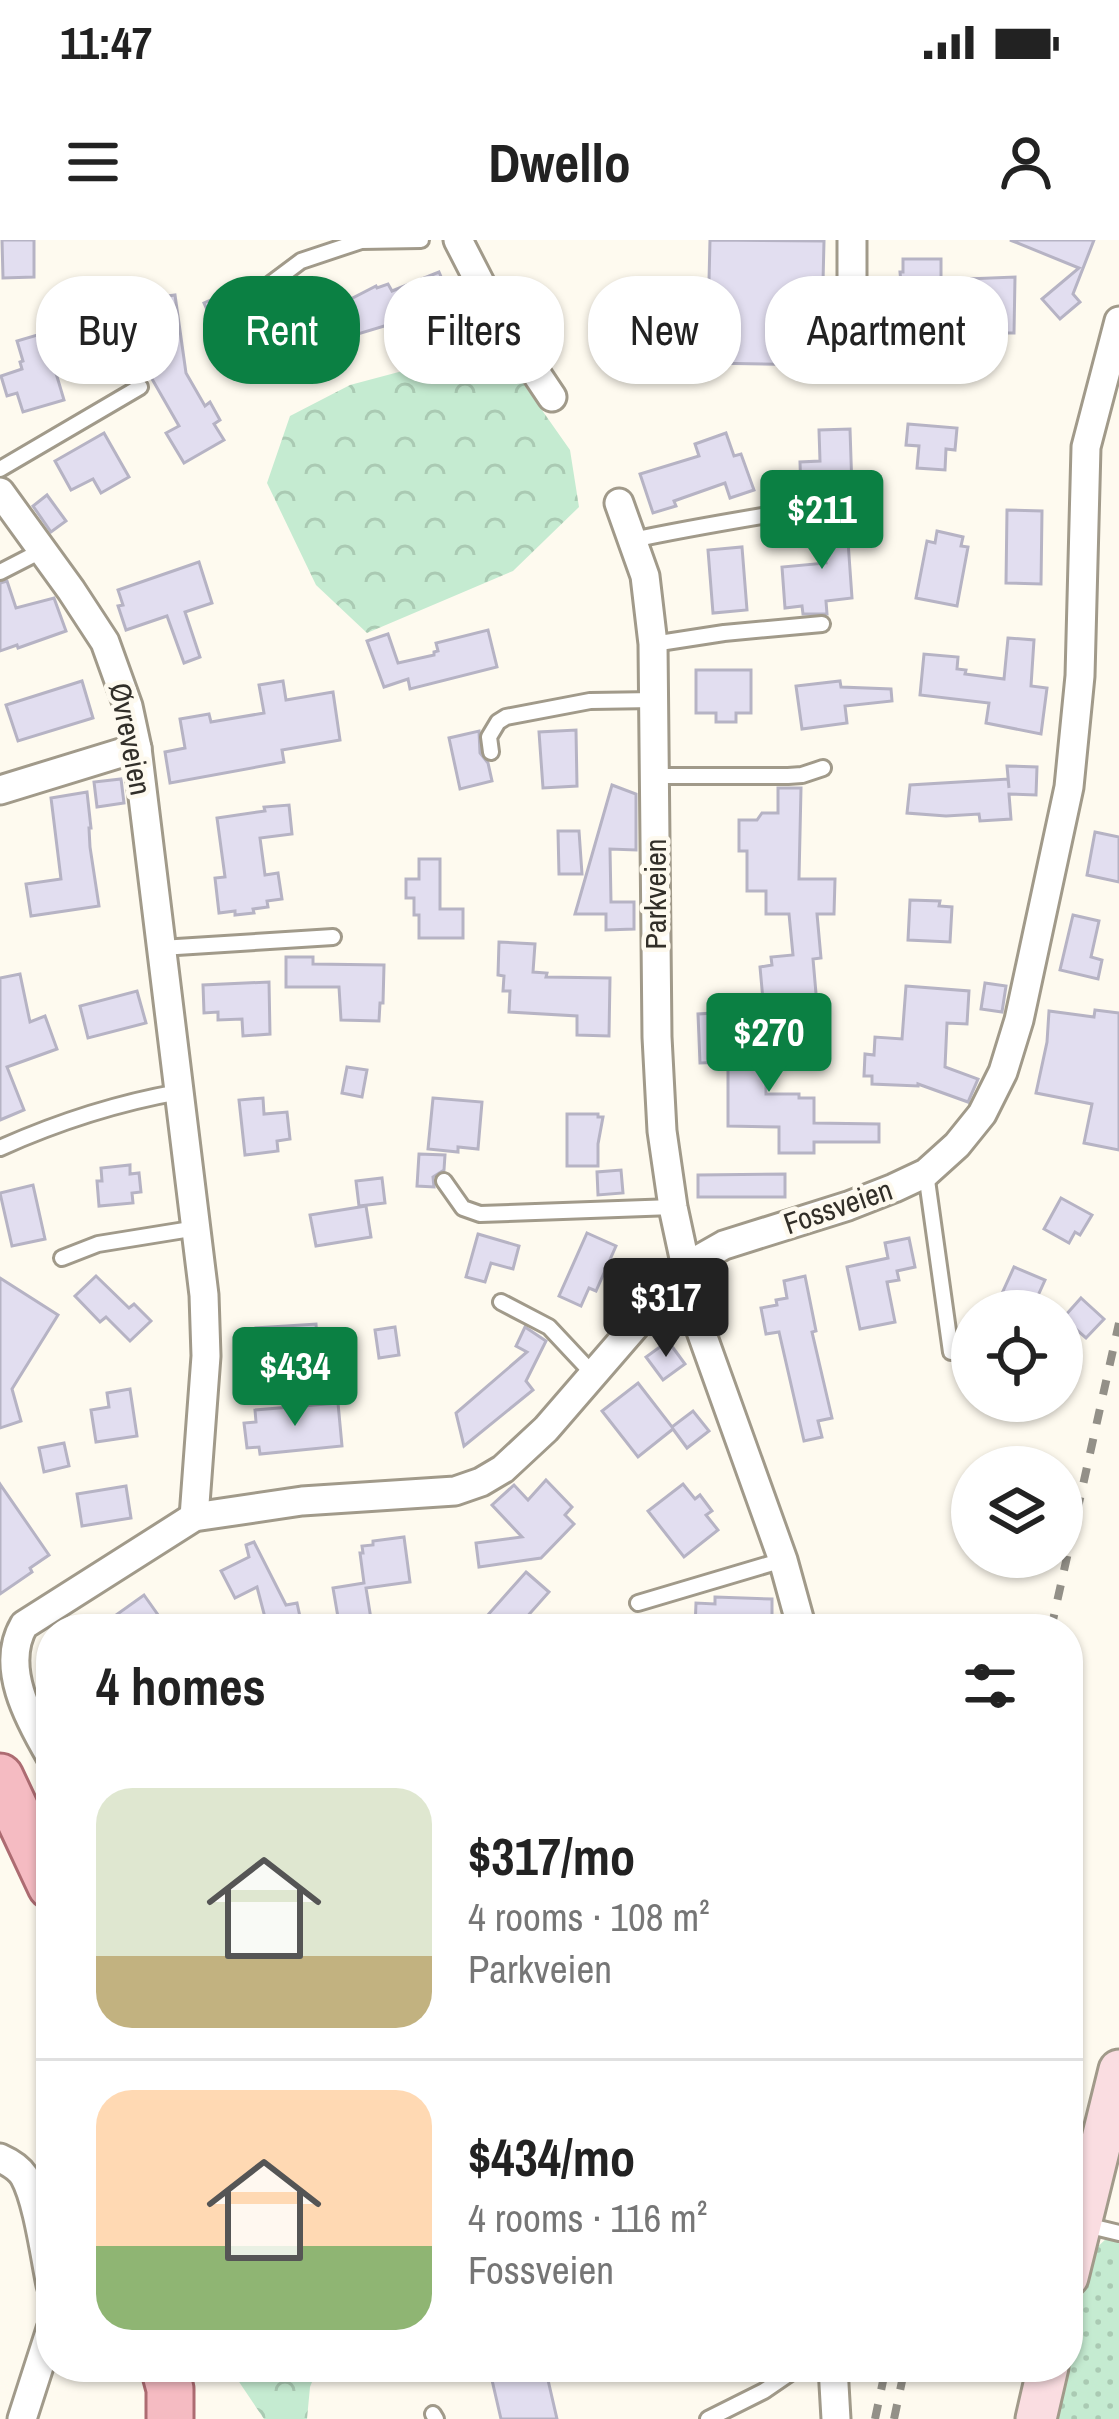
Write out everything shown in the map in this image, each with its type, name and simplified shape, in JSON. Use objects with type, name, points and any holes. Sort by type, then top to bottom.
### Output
[{"type":"main road","points":[[0,1777],[36,1854]]},
{"type":"main road","points":[[1083,2254],[1100,2228],[1119,2070]]},
{"type":"main road","points":[[1036,2419],[1045,2382]]},
{"type":"street","points":[[458,240],[495,312],[552,397]]},
{"type":"street","points":[[852,240],[852,276]]},
{"type":"street","name":"Fossveien","points":[[41,1614],[194,1516],[302,1501],[455,1490],[481,1482],[545,1429],[687,1266],[724,1245],[848,1206],[926,1173],[957,1145],[982,1114],[1003,1072],[1019,1020],[1069,787],[1080,676],[1086,447],[1119,322]]},
{"type":"street","name":"Øvreveien","points":[[0,492],[105,642],[137,748],[204,1295],[206,1356],[194,1516]]},
{"type":"street","name":"Parkveien","points":[[619,503],[645,577],[653,644],[657,1037],[662,1131],[673,1207],[698,1323],[798,1614]]},
{"type":"street","points":[[0,790],[137,748]]},
{"type":"street","name":"Fossveien","points":[[36,1617],[13,1638],[7,1652],[7,1675],[36,1730]]},
{"type":"street","points":[[0,2158],[24,2176],[36,2213]]},
{"type":"street","points":[[22,2419],[36,2376]]},
{"type":"street","points":[[834,2382],[836,2419]]},
{"type":"lane","points":[[281,276],[301,261],[362,241],[421,240]]},
{"type":"lane","points":[[0,469],[140,387]]},
{"type":"lane","points":[[633,540],[853,500]]},
{"type":"lane","points":[[0,572],[41,551]]},
{"type":"lane","points":[[653,644],[822,624]]},
{"type":"lane","points":[[491,752],[489,737],[506,716],[603,700],[655,700]]},
{"type":"lane","points":[[656,776],[802,775],[823,768]]},
{"type":"lane","points":[[161,948],[334,937]]},
{"type":"lane","points":[[0,1148],[112,1107],[179,1092]]},
{"type":"lane","points":[[926,1173],[951,1352]]},
{"type":"lane","points":[[444,1180],[463,1208],[480,1214],[673,1207]]},
{"type":"lane","points":[[62,1258],[98,1244],[197,1228]]},
{"type":"lane","points":[[501,1302],[549,1327],[592,1374]]},
{"type":"lane","points":[[638,1603],[783,1560]]},
{"type":"lane","points":[[708,2419],[777,2382]]},
{"type":"green space","points":[[384,376],[384,384],[524,384],[570,450],[579,507],[513,571],[367,633],[316,585],[267,483],[290,416]]},
{"type":"green space","points":[[1107,2238],[1119,2238],[1119,2419],[1055,2419],[1063,2382],[1083,2382],[1083,2295],[1093,2251]]},
{"type":"green space","points":[[239,2382],[312,2382],[307,2419],[264,2419]]},
{"type":"building","points":[[2,240],[34,240],[34,277],[3,278]]},
{"type":"building","points":[[710,240],[824,241],[823,276],[765,276],[765,364],[741,364],[741,276],[709,276]]},
{"type":"building","points":[[1010,240],[1094,240],[1073,294],[1080,302],[1060,319],[1042,299],[1079,268]]},
{"type":"building","points":[[903,259],[941,259],[941,276],[900,276]]},
{"type":"building","points":[[1008,277],[1015,277],[1014,333],[1008,333]]},
{"type":"building","points":[[384,285],[384,326],[360,333],[360,294]]},
{"type":"building","points":[[179,323],[186,373],[205,406],[210,402],[220,420],[214,424],[224,440],[184,463],[166,433],[179,426],[155,384],[179,384]]},
{"type":"building","points":[[36,335],[36,384],[59,384],[64,400],[23,412],[17,393],[7,396],[1,376],[22,369],[17,341]]},
{"type":"building","points":[[908,424],[957,428],[955,450],[946,449],[945,470],[917,468],[919,446],[906,445]]},
{"type":"building","points":[[850,429],[852,489],[801,495],[800,462],[820,461],[819,430]]},
{"type":"building","points":[[104,433],[129,477],[101,493],[93,479],[71,490],[55,461]]},
{"type":"building","points":[[726,433],[734,456],[741,454],[754,490],[730,498],[725,483],[653,513],[640,474],[699,456],[695,444]]},
{"type":"building","points":[[47,495],[66,521],[51,532],[33,506]]},
{"type":"building","points":[[1007,510],[1042,511],[1041,584],[1006,583]]},
{"type":"building","points":[[846,513],[852,598],[826,601],[827,614],[803,614],[802,606],[785,608],[782,567],[826,563],[822,517]]},
{"type":"building","points":[[937,531],[963,537],[961,546],[968,547],[957,606],[916,598],[927,541],[935,543]]},
{"type":"building","points":[[742,547],[747,610],[713,613],[708,550]]},
{"type":"building","points":[[199,562],[212,603],[185,612],[200,657],[184,663],[167,616],[126,630],[118,590]]},
{"type":"building","points":[[7,581],[16,608],[54,598],[66,631],[0,651],[0,583]]},
{"type":"building","points":[[488,630],[497,667],[410,689],[408,679],[384,687],[367,641],[388,634],[398,663],[434,655],[436,643]]},
{"type":"building","points":[[1008,638],[1034,640],[1031,686],[1047,688],[1041,734],[986,723],[989,703],[920,695],[924,654],[958,657],[957,669],[966,670],[965,674],[1004,679]]},
{"type":"building","points":[[696,670],[751,670],[751,713],[736,713],[736,722],[716,722],[716,713],[696,713]]},
{"type":"building","points":[[82,681],[93,718],[18,741],[6,705]]},
{"type":"building","points":[[283,681],[286,700],[333,692],[340,740],[282,750],[284,762],[170,783],[165,752],[185,748],[180,719],[209,714],[211,722],[264,713],[259,685]]},
{"type":"building","points":[[840,681],[841,687],[891,689],[892,701],[845,706],[847,723],[802,729],[796,686]]},
{"type":"building","points":[[576,730],[577,786],[543,788],[539,732]]},
{"type":"building","points":[[479,731],[480,753],[492,781],[460,789],[449,738]]},
{"type":"building","points":[[1007,766],[1037,767],[1036,795],[1009,794],[1011,819],[980,821],[979,814],[907,813],[910,785],[1008,779],[1009,788]]},
{"type":"building","points":[[121,779],[124,803],[97,807],[94,782]]},
{"type":"building","points":[[612,785],[636,794],[636,850],[610,849],[611,902],[634,902],[634,929],[606,930],[606,914],[575,914]]},
{"type":"building","points":[[778,788],[801,788],[799,879],[835,879],[834,914],[817,914],[821,958],[813,959],[817,1005],[764,1011],[760,967],[772,965],[771,957],[793,955],[789,914],[766,914],[766,891],[747,891],[747,851],[739,851],[739,820],[778,813]]},
{"type":"building","points":[[87,792],[99,906],[31,916],[26,884],[61,879],[51,798]]},
{"type":"building","points":[[289,805],[292,834],[260,838],[265,875],[278,873],[282,899],[267,901],[268,907],[253,909],[254,913],[219,913],[215,878],[225,877],[217,818]]},
{"type":"building","points":[[558,831],[579,831],[582,874],[559,874]]},
{"type":"building","points":[[1095,832],[1119,837],[1119,882],[1087,875]]},
{"type":"building","points":[[419,859],[440,859],[440,909],[463,909],[463,938],[419,938],[419,915],[414,915],[414,898],[406,898],[406,879],[419,879]]},
{"type":"building","points":[[910,900],[940,901],[939,906],[952,907],[950,942],[908,940]]},
{"type":"building","points":[[1073,915],[1099,921],[1091,957],[1102,960],[1098,979],[1060,970]]},
{"type":"building","points":[[499,942],[535,944],[533,972],[547,973],[546,977],[610,978],[609,1036],[577,1035],[577,1016],[509,1012],[510,991],[503,991],[504,976],[498,975]]},
{"type":"building","points":[[286,957],[313,957],[313,964],[384,965],[379,1021],[341,1020],[339,987],[286,987]]},
{"type":"building","points":[[20,974],[30,1022],[45,1016],[57,1049],[7,1067],[24,1110],[0,1120],[0,978]]},
{"type":"building","points":[[269,982],[270,1034],[243,1036],[242,1019],[218,1020],[218,1012],[204,1013],[203,985]]},
{"type":"building","points":[[985,983],[1006,986],[1002,1012],[981,1009]]},
{"type":"building","points":[[906,986],[969,991],[967,1024],[947,1023],[945,1067],[978,1079],[968,1102],[918,1084],[872,1084],[872,1076],[864,1076],[865,1054],[874,1055],[875,1037],[902,1039]]},
{"type":"building","points":[[137,991],[146,1023],[88,1038],[80,1006]]},
{"type":"building","points":[[1095,1010],[1119,1013],[1119,1150],[1084,1143],[1092,1104],[1036,1093],[1049,1011],[1094,1017]]},
{"type":"building","points":[[733,1012],[734,1053],[766,1053],[766,1094],[814,1098],[814,1123],[879,1124],[879,1142],[814,1142],[814,1153],[779,1153],[779,1127],[728,1126],[728,1062],[700,1063],[698,1014]]},
{"type":"building","points":[[347,1067],[367,1070],[362,1097],[342,1093]]},
{"type":"building","points":[[263,1098],[264,1114],[287,1112],[290,1139],[277,1141],[278,1151],[245,1155],[239,1100]]},
{"type":"building","points":[[433,1098],[482,1102],[478,1149],[428,1149]]},
{"type":"building","points":[[567,1114],[603,1117],[598,1166],[567,1166]]},
{"type":"building","points":[[419,1154],[445,1155],[444,1170],[433,1177],[434,1187],[417,1186]]},
{"type":"building","points":[[130,1165],[130,1174],[139,1173],[141,1192],[132,1193],[133,1203],[99,1206],[101,1168]]},
{"type":"building","points":[[621,1170],[623,1193],[598,1195],[597,1172]]},
{"type":"building","points":[[785,1174],[785,1197],[698,1197],[698,1175]]},
{"type":"building","points":[[382,1178],[385,1203],[359,1206],[356,1181]]},
{"type":"building","points":[[33,1185],[45,1239],[12,1246],[0,1193]]},
{"type":"building","points":[[1061,1198],[1092,1215],[1069,1243],[1044,1229]]},
{"type":"building","points":[[366,1206],[371,1237],[316,1246],[310,1215]]},
{"type":"building","points":[[587,1233],[616,1246],[596,1291],[589,1288],[581,1306],[559,1296]]},
{"type":"building","points":[[478,1234],[519,1246],[513,1269],[491,1263],[485,1282],[466,1277]]},
{"type":"building","points":[[909,1238],[915,1267],[897,1271],[899,1280],[887,1282],[895,1322],[860,1329],[847,1267],[888,1258],[885,1243]]},
{"type":"building","points":[[1014,1267],[1045,1280],[1040,1290],[1004,1290]]},
{"type":"building","points":[[96,1276],[129,1308],[134,1304],[151,1321],[130,1341],[106,1317],[100,1322],[75,1296]]},
{"type":"building","points":[[805,1276],[832,1418],[818,1421],[822,1437],[804,1441],[779,1332],[766,1334],[761,1308],[787,1298],[784,1281]]},
{"type":"building","points":[[0,1278],[58,1315],[12,1389],[21,1421],[0,1428]]},
{"type":"building","points":[[1083,1300],[1104,1319],[1086,1338],[1083,1335]]},
{"type":"building","points":[[316,1324],[319,1367],[277,1371],[275,1348],[258,1349],[256,1328]]},
{"type":"building","points":[[395,1327],[399,1355],[379,1358],[375,1330]]},
{"type":"building","points":[[525,1327],[546,1341],[526,1381],[533,1390],[464,1446],[456,1413],[527,1352],[516,1346]]},
{"type":"building","points":[[668,1341],[685,1364],[663,1380],[646,1357]]},
{"type":"building","points":[[638,1383],[672,1427],[693,1411],[709,1431],[687,1448],[673,1429],[638,1457],[602,1411]]},
{"type":"building","points":[[130,1389],[137,1436],[96,1442],[91,1410],[109,1407],[107,1393]]},
{"type":"building","points":[[338,1403],[342,1446],[260,1454],[259,1447],[247,1448],[244,1423],[256,1422],[255,1410]]},
{"type":"building","points":[[64,1443],[69,1466],[44,1472],[39,1448]]},
{"type":"building","points":[[546,1480],[572,1507],[565,1515],[574,1524],[541,1558],[479,1567],[476,1543],[522,1537],[492,1505],[514,1485],[528,1500]]},
{"type":"building","points":[[0,1484],[49,1555],[0,1594]]},
{"type":"building","points":[[683,1484],[695,1499],[700,1495],[712,1511],[706,1515],[718,1530],[684,1557],[648,1511]]},
{"type":"building","points":[[126,1486],[131,1518],[82,1526],[77,1494]]},
{"type":"building","points":[[404,1537],[410,1582],[366,1588],[370,1614],[337,1614],[333,1588],[364,1583],[360,1553],[362,1546],[373,1545],[373,1541]]},
{"type":"building","points":[[254,1542],[286,1605],[297,1603],[299,1614],[264,1614],[257,1587],[235,1598],[221,1571],[249,1557],[246,1545]]},
{"type":"building","points":[[526,1572],[549,1592],[529,1614],[489,1614]]},
{"type":"building","points":[[144,1595],[157,1614],[117,1614]]},
{"type":"building","points":[[715,1597],[772,1599],[772,1614],[696,1614],[696,1603],[715,1604]]},
{"type":"building","points":[[492,2382],[548,2382],[557,2419],[501,2419]]},
{"type":"railway","points":[[1054,1614],[1119,1323]]},
{"type":"railway","points":[[875,2419],[883,2382]]},
{"type":"railway","points":[[894,2419],[902,2382]]}]
